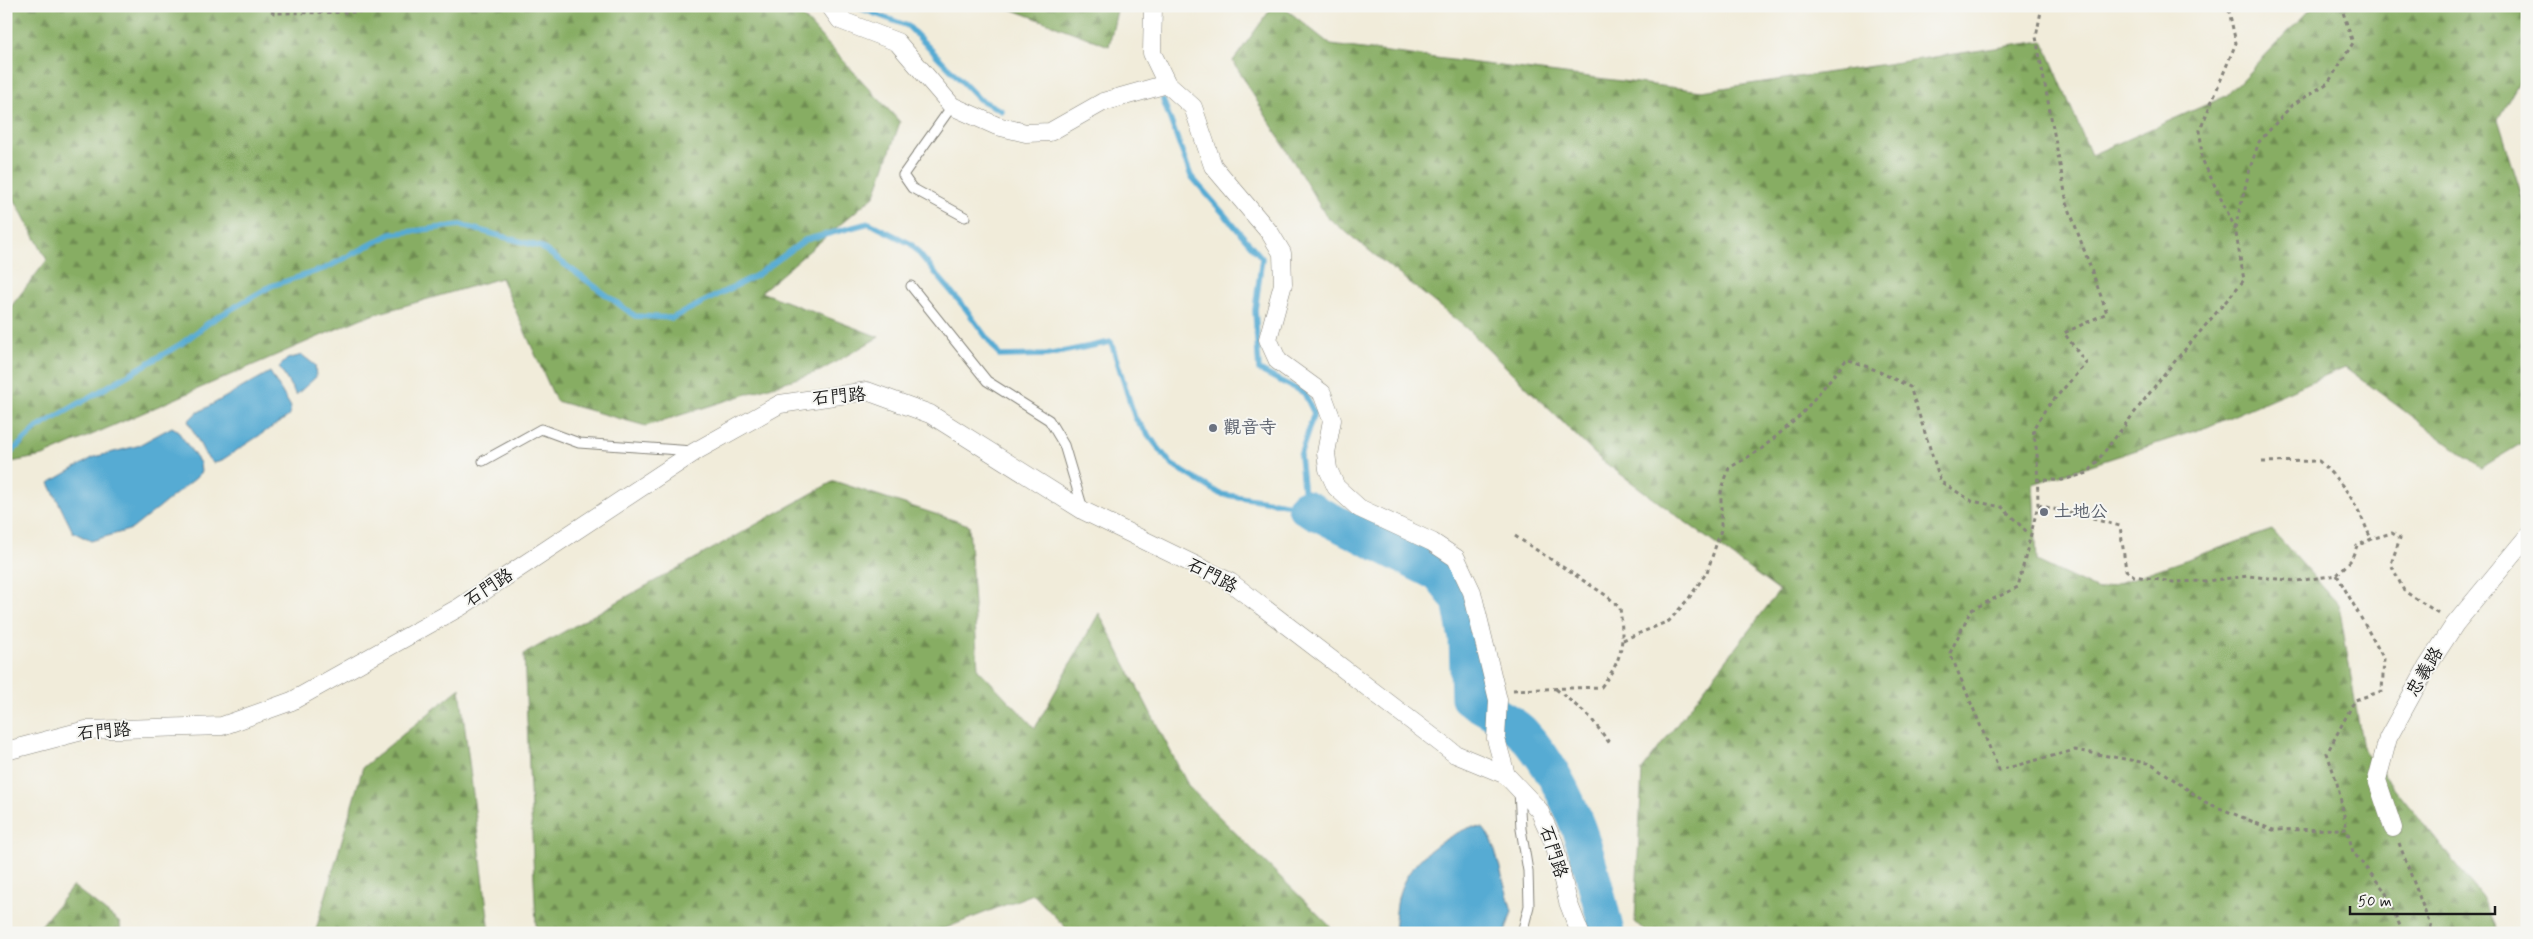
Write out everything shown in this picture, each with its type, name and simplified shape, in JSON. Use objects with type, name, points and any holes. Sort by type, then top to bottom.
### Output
[{"type":"street","points":[[830,6],[840,20],[897,42],[952,106],[997,126],[1026,133],[1050,132],[1103,102],[1167,84]]},
{"type":"street","points":[[1153,6],[1152,53],[1167,84],[1193,107],[1213,166],[1270,233],[1282,253],[1283,284],[1268,339],[1278,361],[1322,393],[1332,420],[1326,453],[1328,469],[1336,487],[1359,508],[1432,542],[1456,558],[1472,592],[1498,700],[1496,739],[1506,775]]},
{"type":"street","name":"石門路","points":[[6,751],[86,730],[222,726],[292,701],[460,607],[696,451],[780,404],[867,391],[930,414],[1084,511],[1230,582],[1455,754],[1506,775],[1539,810],[1554,843],[1568,902],[1580,933]]},
{"type":"street","name":"忠義路","points":[[2393,828],[2377,780],[2388,738],[2427,666],[2455,624],[2527,537]]},
{"type":"lane","points":[[952,106],[903,175],[912,188],[965,217]]},
{"type":"lane","points":[[911,286],[987,381],[1049,420],[1064,445],[1084,511]]},
{"type":"lane","points":[[483,461],[541,429],[579,443],[649,450],[696,451]]},
{"type":"lane","points":[[1519,790],[1521,829],[1528,871],[1529,906],[1522,933]]},
{"type":"path","points":[[265,6],[274,13],[383,12],[384,6]]},
{"type":"path","points":[[2042,6],[2036,37],[2067,203],[2107,313],[2064,333],[2086,363],[2045,410],[2033,430],[2037,453],[2036,480],[2038,505],[2018,587],[1971,610],[1950,652],[1999,770],[2075,750],[2152,764],[2205,802],[2273,830],[2347,829]]},
{"type":"path","points":[[2036,480],[2062,480],[2088,473],[2165,373],[2244,280],[2235,228],[2202,159],[2200,130],[2236,42],[2228,6]]},
{"type":"path","points":[[2235,228],[2250,168],[2259,142],[2292,105],[2328,83],[2353,43],[2340,6]]},
{"type":"path","points":[[1623,640],[1669,621],[1689,598],[1707,572],[1720,530],[1721,492],[1729,468],[1760,450],[1800,416],[1847,359],[1878,370],[1910,387],[1941,482],[1972,501],[2002,507],[2030,534]]},
{"type":"path","points":[[2262,462],[2319,461],[2342,482],[2353,498],[2371,539]]},
{"type":"path","points":[[2038,505],[2120,526],[2126,570],[2134,576],[2181,582],[2248,576],[2297,581],[2337,575],[2351,560],[2357,546],[2371,539],[2392,533],[2400,538],[2391,564],[2404,591],[2455,624]]},
{"type":"path","points":[[1498,700],[1516,688],[1601,688],[1612,674],[1623,640],[1620,608],[1607,596],[1516,536]]},
{"type":"path","points":[[2337,575],[2384,659],[2382,691],[2355,700],[2327,754],[2337,783],[2353,852],[2385,891],[2403,933]]},
{"type":"path","points":[[1555,688],[1590,717],[1611,745]]},
{"type":"path","points":[[2393,828],[2433,933]]},
{"type":"green space","points":[[6,6],[793,6],[900,122],[875,195],[761,292],[879,337],[820,371],[646,426],[556,401],[501,278],[362,318],[43,456],[6,463],[6,313],[47,260],[6,184]]},
{"type":"green space","points":[[1003,6],[1118,6],[1109,46]]},
{"type":"green space","points":[[1273,6],[1282,6],[1331,45],[1702,91],[2043,41],[2091,155],[2226,96],[2313,6],[2527,6],[2527,68],[2498,119],[2527,212],[2527,440],[2481,468],[2345,367],[2207,427],[2033,484],[2037,561],[2098,590],[2272,530],[2339,605],[2363,749],[2482,897],[2499,933],[1647,933],[1635,922],[1642,770],[1779,591],[1600,459],[1465,327],[1326,216],[1233,61]]},
{"type":"green space","points":[[834,481],[969,525],[978,669],[1035,728],[1099,613],[1189,787],[1337,933],[1071,933],[1033,894],[933,933],[539,933],[536,925],[524,654]]},
{"type":"green space","points":[[460,688],[490,933],[315,933],[363,767]]},
{"type":"green space","points":[[73,886],[120,923],[121,933],[35,933]]},
{"type":"water","points":[[302,355],[315,365],[316,377],[296,395],[279,367],[287,359]]},
{"type":"water","points":[[270,372],[291,407],[289,416],[219,462],[213,463],[206,456],[188,421],[195,414]]},
{"type":"water","points":[[172,427],[177,430],[200,463],[201,472],[196,478],[132,529],[91,541],[73,532],[49,483],[94,457],[137,446]]},
{"type":"water","points":[[1471,827],[1483,828],[1492,840],[1512,911],[1505,933],[1394,933],[1398,898],[1408,874],[1416,863],[1437,845]]},
{"type":"waterway","points":[[854,6],[908,26],[979,99],[1002,111]]},
{"type":"waterway","points":[[6,457],[37,428],[181,344],[211,321],[271,286],[326,268],[391,234],[460,225],[541,247],[635,316],[672,318],[757,275],[805,240],[869,223],[911,244],[965,308],[1000,356],[1047,355],[1111,342],[1135,418],[1171,464],[1220,494],[1305,507],[1300,456],[1314,413],[1304,393],[1259,370],[1255,310],[1262,258],[1191,176],[1163,100]]},
{"type":"waterway","points":[[1305,507],[1438,574],[1459,600],[1466,638],[1468,698],[1505,719],[1523,733],[1555,777],[1578,827],[1587,853],[1607,933]]},
{"type":"place","name":"觀音寺","points":[[1213,428]]},
{"type":"place","name":"土地公","points":[[2044,512]]}]
